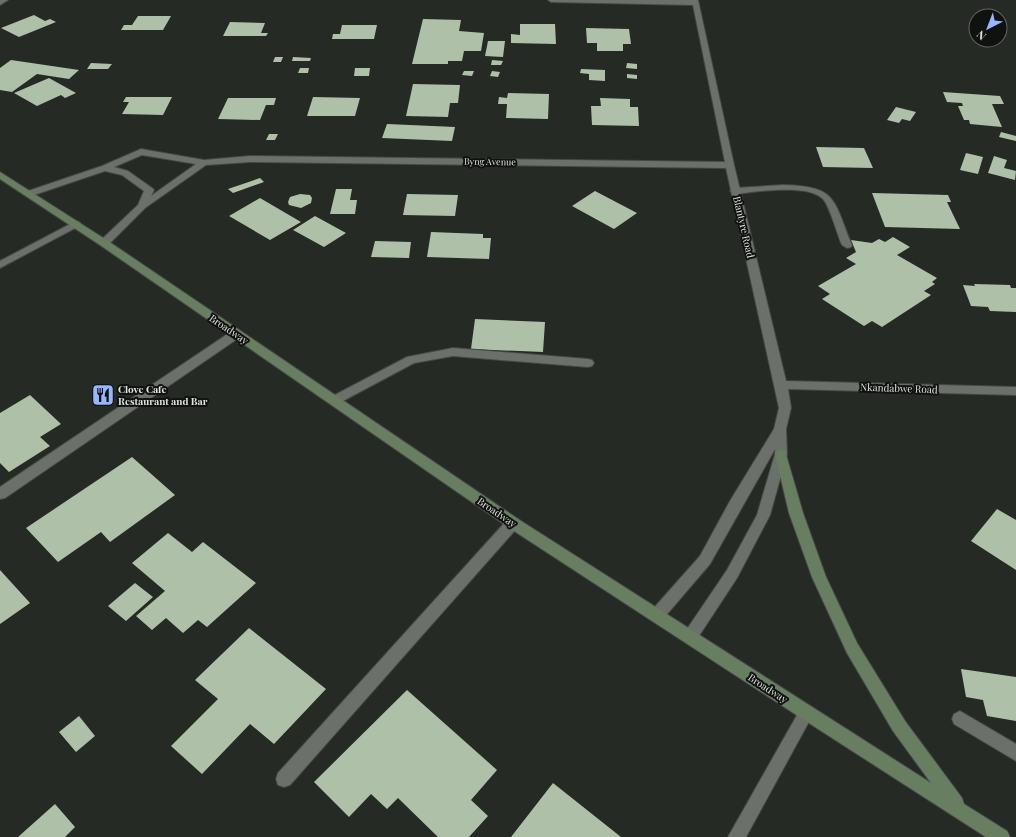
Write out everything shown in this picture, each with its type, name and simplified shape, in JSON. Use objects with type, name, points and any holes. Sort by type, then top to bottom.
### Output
[{"type":"main road","name":"Broadway","points":[[0,175],[76,224],[236,334],[336,400],[513,523],[658,615],[806,713],[961,810],[1001,837]]},
{"type":"main road","points":[[781,454],[796,513],[819,577],[852,648],[899,726],[961,810]]},
{"type":"street","points":[[0,3],[4,0]]},
{"type":"street","points":[[551,0],[695,1]]},
{"type":"street","name":"Blantyre Road","points":[[690,637],[732,574],[763,515],[781,454],[780,429],[785,408],[781,384],[735,191],[695,1]]},
{"type":"street","points":[[28,194],[105,168],[141,152],[204,163]]},
{"type":"street","name":"Byng Avenue","points":[[204,163],[250,159],[730,165]]},
{"type":"street","points":[[104,243],[142,206],[204,163]]},
{"type":"street","points":[[105,168],[125,172],[149,190],[142,206]]},
{"type":"street","points":[[735,191],[805,188],[819,192],[827,198],[847,245]]},
{"type":"street","points":[[0,265],[76,224]]},
{"type":"street","points":[[0,494],[236,334]]},
{"type":"street","points":[[336,400],[411,360],[453,352],[588,364]]},
{"type":"street","name":"Nkandabwe Road","points":[[781,384],[1016,391]]},
{"type":"street","points":[[658,615],[705,560],[735,504],[780,429]]},
{"type":"street","points":[[284,779],[513,523]]},
{"type":"street","points":[[737,837],[806,713]]},
{"type":"street","points":[[960,719],[1016,754]]},
{"type":"building","points":[[34,15],[45,21],[50,19],[56,22],[19,37],[1,28]]},
{"type":"building","points":[[138,16],[171,16],[163,30],[121,30],[124,25],[132,25]]},
{"type":"building","points":[[423,19],[461,20],[459,31],[484,33],[481,51],[464,51],[462,61],[448,61],[448,64],[412,64]]},
{"type":"building","points":[[230,22],[265,23],[261,33],[268,33],[266,36],[223,36]]},
{"type":"building","points":[[520,24],[555,24],[556,44],[511,43],[511,34],[520,35]]},
{"type":"building","points":[[342,25],[377,25],[374,39],[332,39],[333,34],[340,34]]},
{"type":"building","points":[[586,28],[629,29],[631,44],[623,44],[623,51],[597,51],[597,43],[587,43]]},
{"type":"building","points":[[488,41],[505,41],[503,57],[485,56]]},
{"type":"building","points":[[275,57],[283,57],[281,62],[273,62]]},
{"type":"building","points":[[293,57],[311,58],[310,61],[292,61]]},
{"type":"building","points":[[11,60],[79,70],[69,79],[37,74],[12,92],[0,90],[0,68]]},
{"type":"building","points":[[492,60],[503,61],[501,65],[491,65]]},
{"type":"building","points":[[91,63],[112,64],[108,69],[87,69]]},
{"type":"building","points":[[627,63],[637,64],[637,69],[626,68]]},
{"type":"building","points":[[300,68],[309,68],[308,73],[298,73]]},
{"type":"building","points":[[355,68],[370,68],[369,76],[354,76]]},
{"type":"building","points":[[581,69],[605,70],[605,81],[589,80],[589,74],[580,73]]},
{"type":"building","points":[[464,71],[474,71],[472,76],[462,75]]},
{"type":"building","points":[[492,71],[500,72],[498,77],[490,76]]},
{"type":"building","points":[[627,74],[637,75],[637,79],[627,78]]},
{"type":"building","points":[[49,78],[76,93],[65,98],[61,95],[37,106],[14,93]]},
{"type":"building","points":[[413,84],[460,85],[458,103],[450,103],[448,117],[406,116]]},
{"type":"building","points":[[943,92],[1000,96],[1004,104],[992,104],[1002,127],[970,124],[969,120],[964,120],[958,106],[963,106],[962,103],[947,102]]},
{"type":"building","points":[[508,93],[549,94],[548,119],[506,118],[507,104],[498,104],[499,97],[507,98]]},
{"type":"building","points":[[126,97],[172,97],[163,115],[122,114],[129,102],[123,102]]},
{"type":"building","points":[[313,97],[360,98],[355,116],[307,116]]},
{"type":"building","points":[[228,98],[276,98],[274,105],[266,105],[260,120],[218,119]]},
{"type":"building","points":[[600,98],[630,99],[630,107],[638,107],[639,126],[592,125],[591,106],[601,106]]},
{"type":"building","points":[[896,107],[916,112],[910,121],[902,119],[899,123],[887,120]]},
{"type":"building","points":[[387,124],[455,127],[452,141],[382,138]]},
{"type":"building","points":[[1001,132],[1016,136],[1016,141],[999,137]]},
{"type":"building","points":[[269,134],[278,134],[275,140],[266,140]]},
{"type":"building","points":[[816,147],[864,148],[873,168],[823,167]]},
{"type":"building","points":[[966,153],[983,157],[978,174],[960,170]]},
{"type":"building","points":[[994,156],[1007,160],[1004,168],[1016,171],[1015,180],[988,173]]},
{"type":"building","points":[[260,178],[264,182],[233,193],[228,189]]},
{"type":"building","points":[[336,189],[352,189],[350,200],[357,200],[355,214],[330,214]]},
{"type":"building","points":[[595,191],[637,213],[614,229],[572,206]]},
{"type":"building","points":[[872,193],[948,195],[951,202],[947,202],[960,229],[885,227]]},
{"type":"building","points":[[300,194],[310,195],[312,198],[311,203],[301,208],[289,205],[288,202],[290,197]]},
{"type":"building","points":[[407,194],[458,195],[455,216],[403,215]]},
{"type":"building","points":[[260,198],[301,222],[270,240],[229,216]]},
{"type":"building","points":[[315,216],[346,233],[324,247],[293,230]]},
{"type":"building","points":[[431,232],[483,234],[483,238],[491,238],[489,259],[427,257]]},
{"type":"building","points":[[893,237],[910,247],[897,255],[937,278],[932,282],[935,284],[924,291],[931,295],[882,327],[872,321],[864,326],[822,299],[830,294],[818,286],[856,264],[846,258],[856,252],[851,240],[872,243],[879,239],[885,242]]},
{"type":"building","points":[[375,241],[411,242],[409,258],[371,257]]},
{"type":"building","points":[[974,284],[1010,285],[1011,288],[1016,288],[1016,312],[990,311],[988,307],[971,306],[963,285],[975,286]]},
{"type":"building","points":[[475,319],[545,322],[543,352],[471,349]]},
{"type":"building","points":[[30,395],[61,424],[40,437],[50,446],[9,472],[0,463],[0,413]]},
{"type":"building","points":[[132,457],[175,495],[110,542],[101,532],[58,562],[26,528]]},
{"type":"building","points":[[997,509],[1016,520],[1016,570],[971,541]]},
{"type":"building","points":[[168,533],[192,552],[203,542],[256,583],[207,627],[198,620],[183,633],[166,618],[152,630],[136,616],[165,591],[132,563]]},
{"type":"building","points":[[0,570],[30,603],[0,624]]},
{"type":"building","points":[[135,583],[153,597],[126,621],[108,606]]},
{"type":"building","points":[[249,628],[326,689],[274,744],[250,724],[202,774],[171,746],[218,699],[195,680]]},
{"type":"building","points":[[961,669],[1016,677],[1016,721],[987,716],[983,700],[966,697]]},
{"type":"building","points":[[407,690],[497,770],[471,800],[488,816],[469,837],[438,837],[398,798],[387,809],[371,794],[349,817],[314,782]]},
{"type":"building","points":[[79,716],[95,736],[76,752],[59,732]]},
{"type":"building","points":[[553,783],[621,837],[511,837]]},
{"type":"building","points":[[55,804],[75,827],[65,837],[18,837]]},
{"type":"place","name":"Clove Cafe Restaurant and Bar","points":[[103,395]]}]
